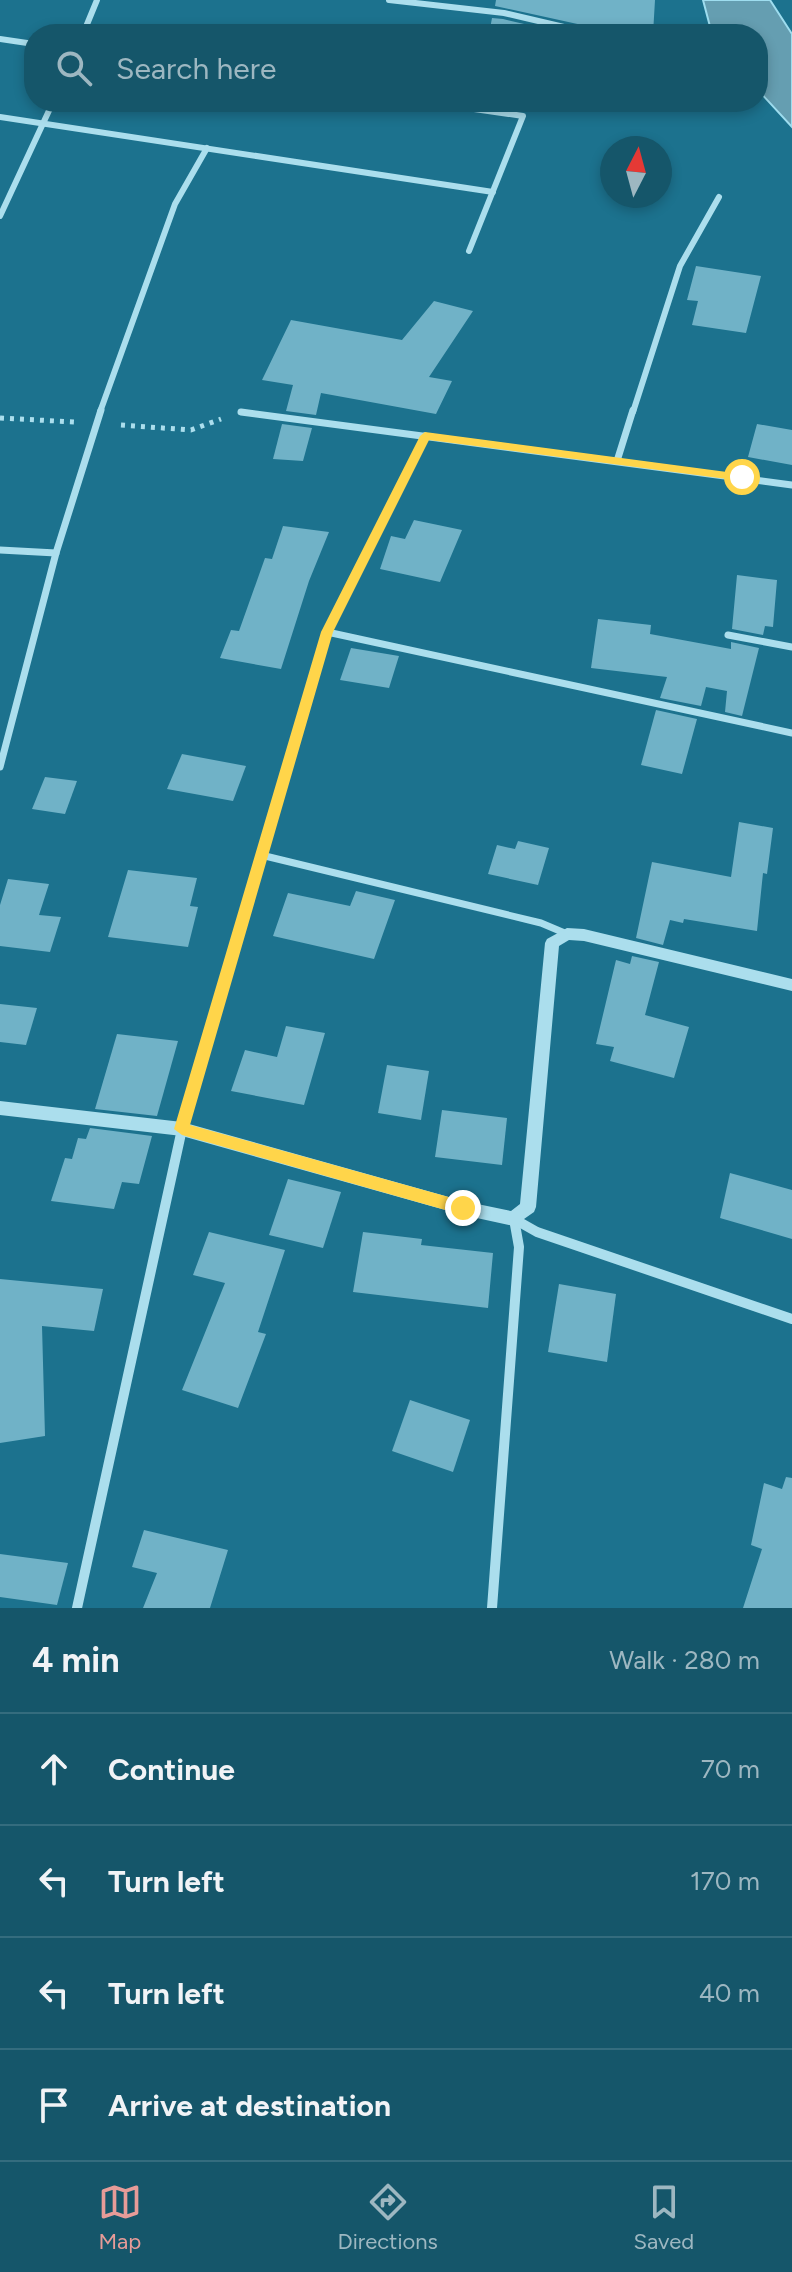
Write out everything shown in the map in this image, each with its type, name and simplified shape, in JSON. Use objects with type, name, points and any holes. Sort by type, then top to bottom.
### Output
[{"type":"street","points":[[87,24],[97,0]]},
{"type":"street","points":[[389,0],[504,13],[551,24]]},
{"type":"street","points":[[0,39],[24,43]]},
{"type":"street","points":[[0,216],[48,112]]},
{"type":"street","points":[[469,251],[523,116],[495,112]]},
{"type":"street","points":[[0,117],[493,192]]},
{"type":"street","points":[[0,767],[56,553],[96,424],[175,204],[207,148]]},
{"type":"street","points":[[617,461],[680,266],[719,197]]},
{"type":"street","points":[[241,412],[792,485]]},
{"type":"street","points":[[77,1608],[182,1129],[327,632],[425,436]]},
{"type":"street","points":[[0,550],[56,553]]},
{"type":"street","points":[[327,632],[792,733]]},
{"type":"street","points":[[728,635],[792,647]]},
{"type":"street","points":[[261,855],[541,923],[567,934],[584,935],[792,985]]},
{"type":"street","points":[[514,1219],[528,1207],[552,943],[567,934]]},
{"type":"street","points":[[0,1108],[182,1129],[463,1208],[514,1219],[537,1232],[792,1319]]},
{"type":"street","points":[[492,1608],[519,1247],[514,1219]]},
{"type":"water","points":[[703,0],[770,0],[792,34],[792,127],[768,101],[768,24],[709,24]]},
{"type":"building","points":[[496,0],[655,0],[654,24],[577,24],[495,6]]},
{"type":"building","points":[[492,18],[524,24],[491,24]]},
{"type":"building","points":[[696,266],[761,276],[746,333],[692,325],[698,301],[687,300]]},
{"type":"building","points":[[434,301],[473,311],[429,377],[452,381],[436,414],[321,393],[316,415],[286,411],[293,385],[262,380],[291,320],[402,340]]},
{"type":"building","points":[[282,424],[312,428],[303,461],[273,459]]},
{"type":"building","points":[[757,424],[792,430],[792,465],[748,457]]},
{"type":"building","points":[[414,520],[462,530],[440,582],[380,569],[391,536],[405,539]]},
{"type":"building","points":[[283,526],[329,532],[309,581],[281,669],[220,658],[231,630],[239,631],[265,558],[272,559]]},
{"type":"building","points":[[737,575],[777,580],[773,627],[765,626],[763,635],[732,629]]},
{"type":"building","points":[[598,619],[651,625],[650,634],[731,649],[731,642],[759,648],[742,716],[725,712],[727,691],[706,687],[701,706],[660,698],[667,677],[591,668]]},
{"type":"building","points":[[351,648],[399,656],[389,688],[340,680]]},
{"type":"building","points":[[656,710],[697,719],[682,774],[641,765]]},
{"type":"building","points":[[182,754],[246,766],[233,801],[167,789]]},
{"type":"building","points":[[45,777],[77,781],[65,814],[32,809]]},
{"type":"building","points":[[739,822],[773,828],[767,874],[763,873],[757,931],[684,919],[683,923],[670,920],[663,945],[636,938],[652,862],[731,877]]},
{"type":"building","points":[[518,841],[549,848],[538,885],[488,874],[497,845],[515,849]]},
{"type":"building","points":[[128,870],[197,878],[190,906],[198,907],[188,947],[108,937]]},
{"type":"building","points":[[8,879],[49,884],[39,915],[61,917],[50,952],[0,946],[0,905]]},
{"type":"building","points":[[356,891],[395,900],[374,959],[273,936],[288,893],[350,906]]},
{"type":"building","points":[[632,956],[659,962],[645,1015],[689,1027],[674,1078],[610,1061],[614,1047],[596,1044],[616,960],[630,964]]},
{"type":"building","points":[[0,1004],[37,1008],[26,1045],[0,1042]]},
{"type":"building","points":[[286,1026],[325,1033],[304,1105],[231,1091],[245,1050],[277,1057]]},
{"type":"building","points":[[117,1034],[178,1041],[157,1116],[95,1109]]},
{"type":"building","points":[[387,1065],[429,1071],[421,1120],[378,1113]]},
{"type":"building","points":[[442,1110],[507,1118],[502,1165],[435,1157]]},
{"type":"building","points":[[90,1128],[152,1136],[139,1184],[122,1182],[114,1209],[51,1201],[65,1158],[72,1159],[78,1138],[86,1139]]},
{"type":"building","points":[[730,1173],[792,1190],[792,1239],[720,1218]]},
{"type":"building","points":[[288,1179],[341,1192],[323,1248],[269,1235]]},
{"type":"building","points":[[209,1232],[285,1250],[258,1332],[266,1334],[238,1408],[182,1390],[225,1283],[193,1275]]},
{"type":"building","points":[[363,1232],[422,1239],[421,1245],[493,1253],[488,1308],[353,1292]]},
{"type":"building","points":[[0,1279],[103,1289],[94,1331],[42,1326],[45,1436],[0,1443]]},
{"type":"building","points":[[559,1284],[616,1294],[607,1362],[548,1352]]},
{"type":"building","points":[[410,1400],[470,1420],[453,1472],[392,1451]]},
{"type":"building","points":[[786,1477],[792,1478],[792,1608],[743,1608],[762,1549],[751,1545],[764,1483],[782,1489]]},
{"type":"building","points":[[144,1530],[228,1550],[210,1608],[143,1608],[157,1573],[132,1567]]},
{"type":"building","points":[[0,1554],[68,1563],[57,1605],[0,1597]]},
{"type":"route","points":[[463,1208],[182,1129],[327,632],[425,436],[742,477]]}]
